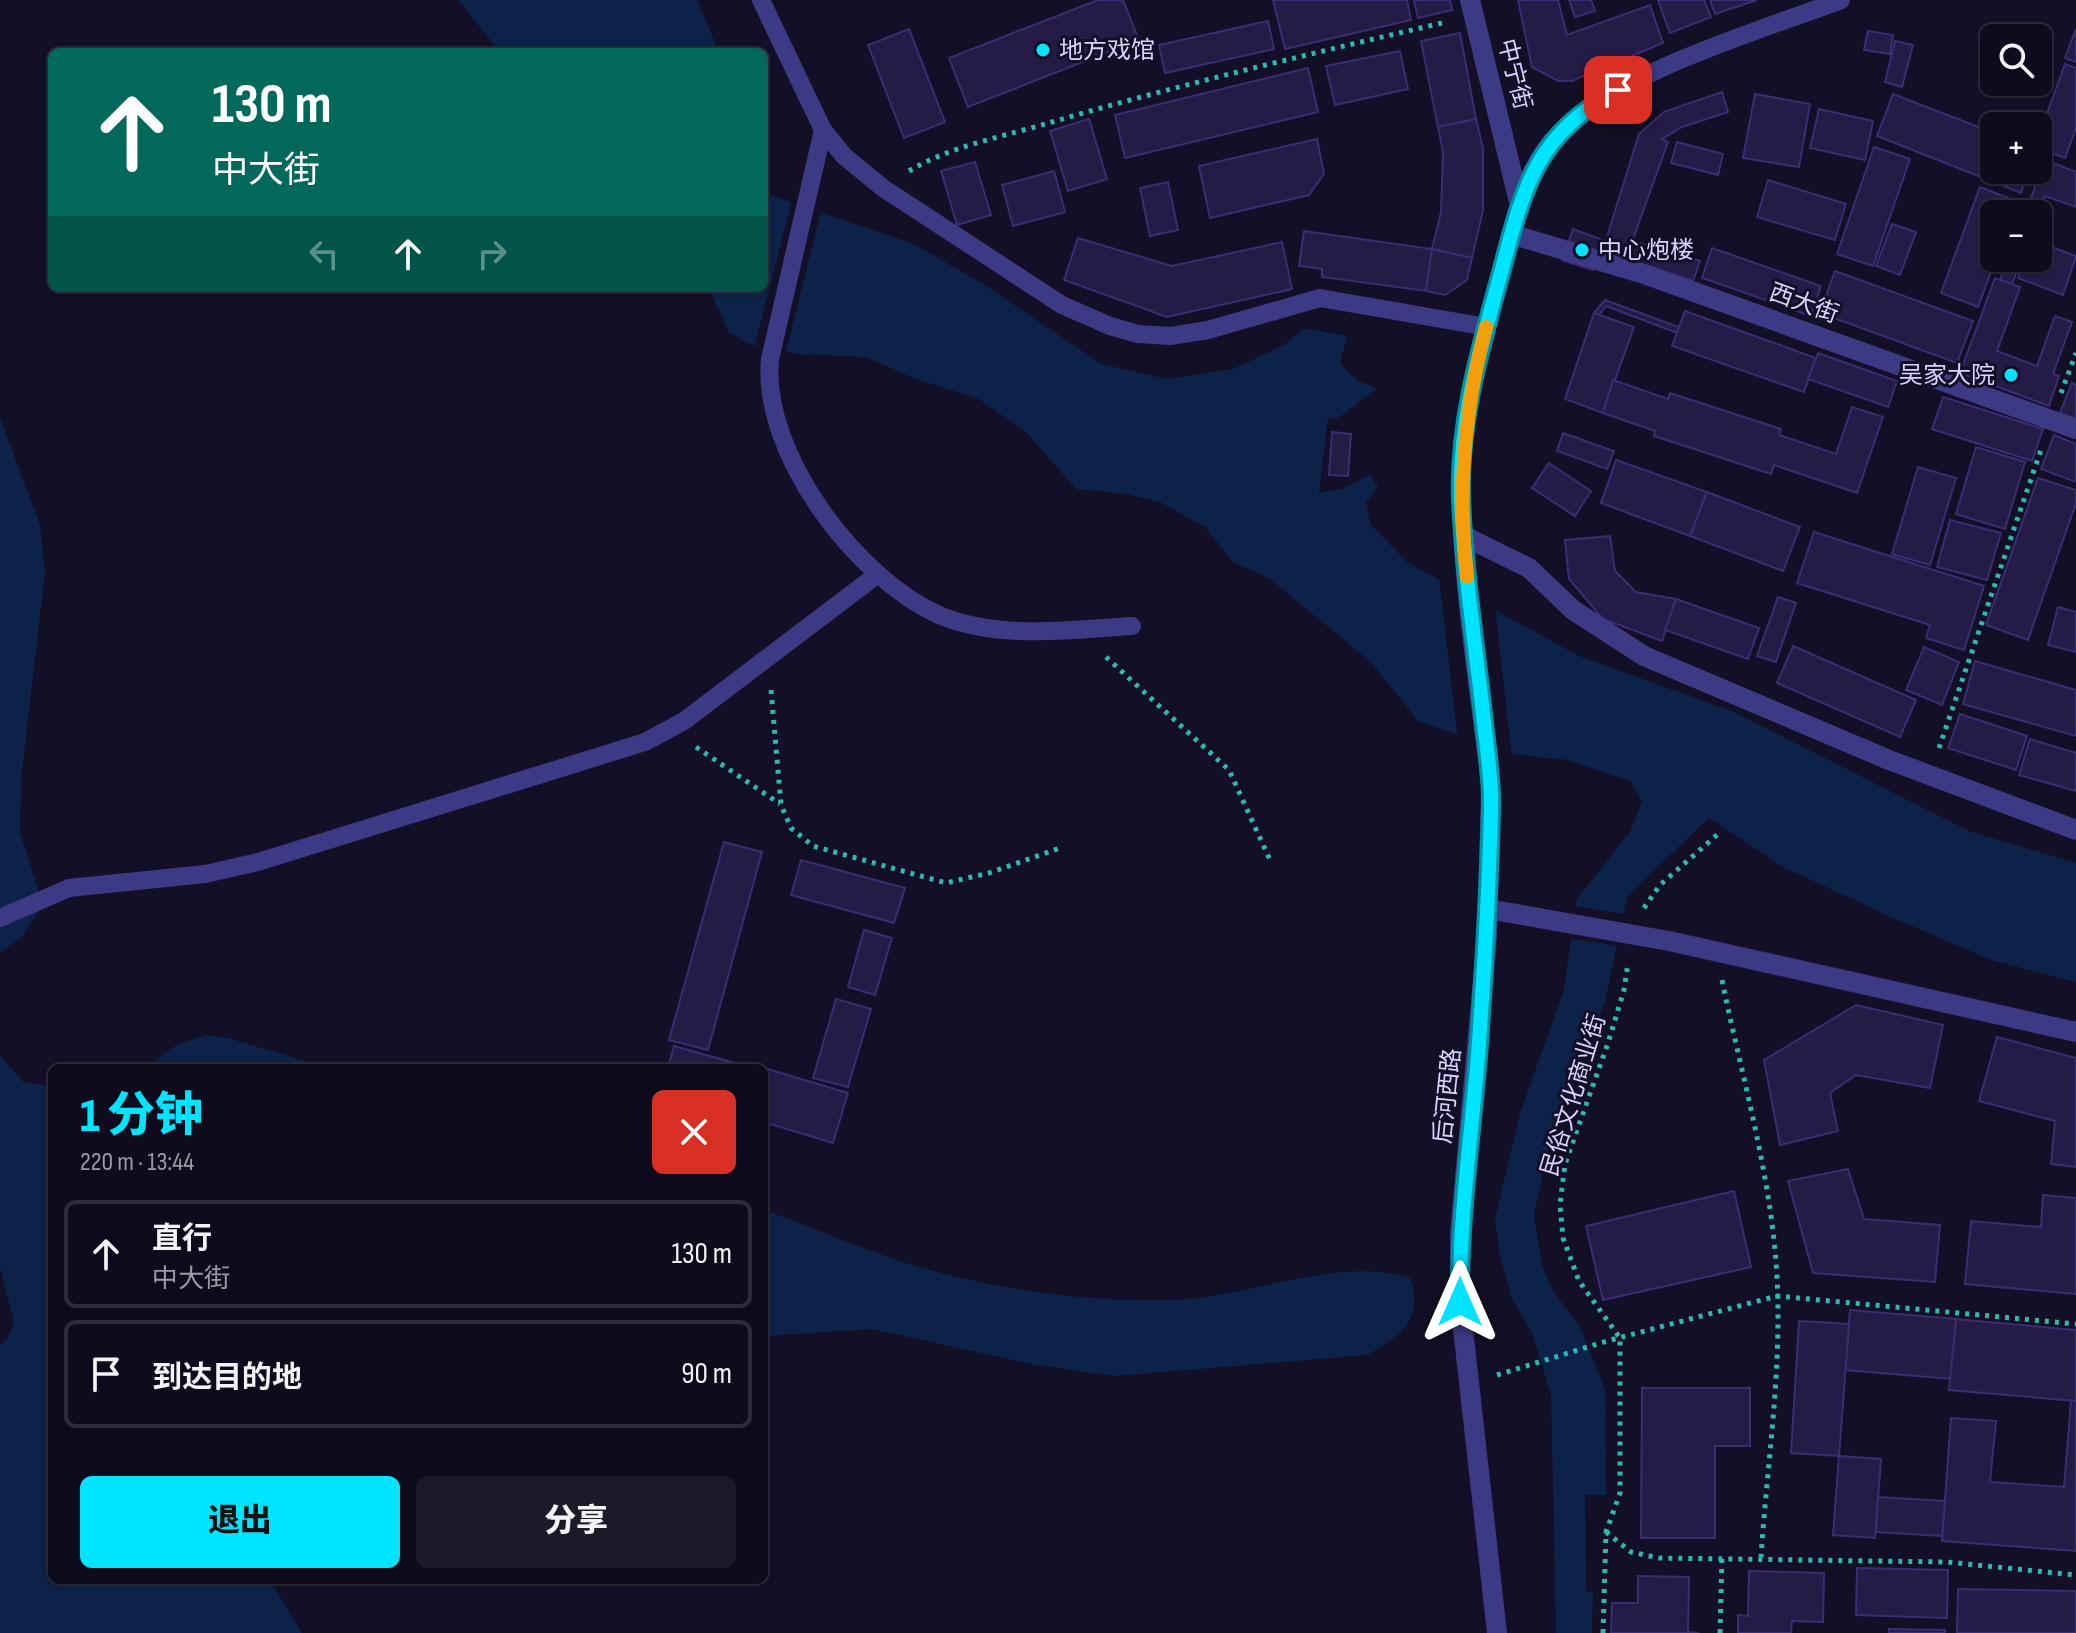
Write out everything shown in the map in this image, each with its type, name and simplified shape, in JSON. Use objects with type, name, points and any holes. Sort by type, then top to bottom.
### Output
[{"type":"street","name":"中宁街","points":[[1472,8],[1520,206]]},
{"type":"street","name":"西大街","points":[[1511,234],[1647,275],[2076,429]]},
{"type":"street","points":[[1464,536],[1529,568],[1573,610],[1644,656],[1930,776],[2076,830]]},
{"type":"street","name":"后河西路","points":[[1491,793],[1488,909],[1460,1233],[1460,1302],[1497,1633]]},
{"type":"street","points":[[1488,909],[1716,952],[2076,1032]]},
{"type":"lane","points":[[761,0],[823,130],[844,156],[883,188],[1062,305],[1138,334],[1170,336],[1208,330],[1320,298],[1487,327]]},
{"type":"lane","name":"后河西路","points":[[1491,793],[1465,563],[1461,495],[1464,434],[1511,234],[1533,167],[1557,135],[1594,103],[1641,78],[1841,0]]},
{"type":"lane","points":[[823,130],[768,377],[775,413],[791,460],[844,540],[878,574],[939,615],[987,628],[1076,630],[1132,626]]},
{"type":"lane","points":[[0,918],[69,888],[205,874],[258,862],[645,742],[670,729],[878,574]]},
{"type":"path","points":[[883,188],[924,162],[1186,83],[1472,8]]},
{"type":"path","points":[[1930,776],[2076,353]]},
{"type":"path","points":[[1076,630],[1229,770],[1270,860]]},
{"type":"path","points":[[768,657],[781,805],[791,828],[813,846],[946,883],[989,873],[1060,848]]},
{"type":"path","points":[[670,729],[781,805]]},
{"type":"path","name":"民俗文化商业街","points":[[1620,1338],[1579,1281],[1563,1238],[1560,1204],[1565,1164],[1624,990],[1632,936],[1640,913],[1660,885],[1718,834]]},
{"type":"path","points":[[1716,952],[1772,1224],[1777,1296],[1761,1557]]},
{"type":"path","points":[[1470,1384],[1620,1338],[1777,1296],[2076,1324]]},
{"type":"path","points":[[1603,1633],[1606,1532],[1620,1493],[1620,1338]]},
{"type":"path","points":[[1606,1532],[1631,1552],[1659,1558],[1722,1556],[1947,1562],[2076,1575]]},
{"type":"path","points":[[1720,1633],[1722,1556]]},
{"type":"water","points":[[458,0],[697,0],[717,48],[497,48]]},
{"type":"water","points":[[768,194],[914,244],[988,287],[1101,364],[1167,379],[1233,369],[1284,345],[1304,328],[1347,336],[1340,364],[1357,380],[1377,389],[1337,419],[1328,418],[1319,493],[1345,488],[1370,474],[1378,487],[1366,503],[1371,525],[1407,562],[1579,656],[1734,712],[1969,831],[2076,863],[2076,982],[1991,960],[1891,917],[1781,866],[1709,818],[1628,895],[1605,1001],[1550,1140],[1534,1215],[1542,1266],[1553,1291],[1580,1327],[1605,1389],[1606,1495],[1585,1495],[1586,1591],[1593,1592],[1592,1633],[1556,1633],[1551,1395],[1533,1335],[1512,1299],[1500,1257],[1495,1219],[1520,1113],[1564,990],[1576,900],[1630,832],[1642,801],[1630,781],[1568,760],[1513,754],[1418,721],[1371,662],[1270,579],[1233,562],[1205,527],[1160,502],[1127,494],[1076,489],[1026,432],[979,399],[913,378],[866,357],[798,354],[751,345],[729,333],[711,292],[768,292]]},
{"type":"water","points":[[0,418],[40,525],[45,572],[21,781],[20,832],[39,893],[40,909],[22,937],[0,952]]},
{"type":"water","points":[[208,1035],[316,1064],[150,1064],[178,1044]]},
{"type":"water","points":[[0,1055],[23,1082],[48,1086],[48,1584],[272,1584],[302,1633],[0,1633],[0,1345],[7,1340],[14,1322],[0,1268]]},
{"type":"water","points":[[768,1212],[906,1263],[971,1280],[1040,1292],[1109,1299],[1176,1300],[1354,1271],[1383,1272],[1410,1278],[1414,1293],[1412,1316],[1407,1325],[1368,1355],[1115,1376],[1031,1364],[872,1329],[768,1336]]},
{"type":"pier","points":[[792,200],[822,208],[785,356],[754,349]]},
{"type":"pier","points":[[1439,577],[1495,607],[1512,758],[1458,740]]},
{"type":"pier","points":[[1572,906],[1626,914],[1621,946],[1567,938]]},
{"type":"building","points":[[1098,0],[1123,0],[1139,40],[968,107],[949,58]]},
{"type":"building","points":[[1273,0],[1407,0],[1411,20],[1285,49]]},
{"type":"building","points":[[1414,0],[1450,0],[1452,10],[1418,18]]},
{"type":"building","points":[[1518,0],[1558,0],[1567,35],[1650,5],[1663,43],[1572,81],[1558,81],[1532,67]]},
{"type":"building","points":[[1569,0],[1591,0],[1595,11],[1575,17]]},
{"type":"building","points":[[1658,0],[1704,0],[1711,17],[1670,33]]},
{"type":"building","points":[[1710,0],[1757,0],[1715,14]]},
{"type":"building","points":[[1268,21],[1274,49],[1165,73],[1159,45]]},
{"type":"building","points":[[909,29],[945,122],[904,138],[868,45]]},
{"type":"building","points":[[2076,29],[2076,62],[2065,58]]},
{"type":"building","points":[[1868,31],[1893,35],[1890,54],[1864,50]]},
{"type":"building","points":[[1460,33],[1476,119],[1438,127],[1421,41]]},
{"type":"building","points":[[1895,41],[1913,45],[1902,87],[1885,82]]},
{"type":"building","points":[[1400,51],[1408,89],[1335,105],[1326,66]]},
{"type":"building","points":[[2065,64],[2076,68],[2076,128],[2065,158],[2052,153],[2052,112],[2047,112]]},
{"type":"building","points":[[1308,68],[1318,112],[1125,158],[1115,115]]},
{"type":"building","points":[[1722,92],[1728,112],[1682,127],[1662,139],[1668,142],[1629,250],[1605,243],[1639,134],[1664,112]]},
{"type":"building","points":[[1755,94],[1810,104],[1799,167],[1743,158]]},
{"type":"building","points":[[1893,94],[1980,128],[1980,177],[1877,136]]},
{"type":"building","points":[[1819,109],[1873,121],[1865,160],[1810,148]]},
{"type":"building","points":[[1089,119],[1107,179],[1068,191],[1050,131]]},
{"type":"building","points":[[1476,119],[1483,148],[1483,210],[1472,258],[1432,249],[1441,212],[1443,152],[1438,127]]},
{"type":"building","points":[[1317,139],[1324,174],[1309,195],[1210,218],[1199,166]]},
{"type":"building","points":[[1677,142],[1723,154],[1718,175],[1671,163]]},
{"type":"building","points":[[1874,147],[1910,159],[1873,266],[1837,254]]},
{"type":"building","points":[[975,162],[991,215],[957,225],[941,171]]},
{"type":"building","points":[[2052,163],[2076,172],[2076,207],[2045,196],[2044,200],[2030,200],[2036,184],[2052,184]]},
{"type":"building","points":[[1054,171],[1065,212],[1013,226],[1002,185]]},
{"type":"building","points":[[1768,180],[1846,204],[1835,240],[1757,217]]},
{"type":"building","points":[[1168,182],[1178,230],[1150,236],[1140,188]]},
{"type":"building","points":[[1998,184],[2024,184],[2021,193]]},
{"type":"building","points":[[1980,187],[2013,200],[1980,200],[1980,272],[1991,272],[1978,307],[1941,293]]},
{"type":"building","points":[[1892,224],[1916,232],[1900,275],[1876,266]]},
{"type":"building","name":"中心炮楼","points":[[1573,229],[1603,240],[1593,270],[1562,260]]},
{"type":"building","points":[[1304,231],[1432,249],[1426,291],[1322,277],[1322,269],[1299,266]]},
{"type":"building","points":[[1078,238],[1172,266],[1282,242],[1292,289],[1167,317],[1064,280]]},
{"type":"building","points":[[1633,241],[1700,261],[1693,281],[1627,261]]},
{"type":"building","points":[[2052,247],[2076,256],[2063,295],[2018,278],[2020,272],[2052,272]]},
{"type":"building","points":[[1712,248],[1821,286],[1811,316],[1702,278]]},
{"type":"building","points":[[1432,249],[1472,258],[1467,280],[1445,295],[1426,291]]},
{"type":"building","points":[[1835,271],[1973,321],[1957,363],[1820,313]]},
{"type":"building","points":[[2003,272],[2017,272],[2012,284],[2000,280]]},
{"type":"building","points":[[1995,278],[2020,287],[1997,351],[2037,366],[2055,316],[2072,322],[2053,374],[2059,376],[2049,406],[1960,373]]},
{"type":"building","points":[[1605,300],[1679,327],[1677,333],[1606,306],[1599,315],[1594,313]]},
{"type":"building","points":[[1685,311],[1816,358],[1804,392],[1672,346]]},
{"type":"building","points":[[1594,313],[1634,327],[1603,413],[1565,399]]},
{"type":"building","points":[[1818,353],[1897,381],[1888,407],[1808,379]]},
{"type":"building","points":[[1613,380],[1668,399],[1670,393],[1781,429],[1779,435],[1836,454],[1852,407],[1883,417],[1857,493],[1774,465],[1771,474],[1654,436],[1655,431],[1603,413]]},
{"type":"building","points":[[2072,383],[2076,385],[2076,419],[2060,413]]},
{"type":"building","points":[[1943,397],[2043,429],[2032,461],[1932,429]]},
{"type":"building","points":[[1332,432],[1351,434],[1348,476],[1329,475]]},
{"type":"building","points":[[1563,433],[1614,451],[1607,469],[1557,451]]},
{"type":"building","points":[[2054,435],[2076,444],[2076,482],[2041,469]]},
{"type":"building","points":[[1976,447],[2025,462],[2005,529],[1956,514]]},
{"type":"building","points":[[1616,460],[1707,492],[1690,536],[1601,503]]},
{"type":"building","points":[[1549,463],[1591,491],[1575,516],[1532,488]]},
{"type":"building","points":[[1918,467],[1956,478],[1930,565],[1892,554]]},
{"type":"building","points":[[2038,478],[2076,490],[2076,503],[2028,640],[1986,625]]},
{"type":"building","points":[[1707,492],[1800,527],[1783,571],[1690,536]]},
{"type":"building","points":[[1950,520],[2001,533],[1987,580],[1937,567]]},
{"type":"building","points":[[1814,532],[1984,586],[1964,650],[1926,638],[1930,625],[1797,583]]},
{"type":"building","points":[[1610,536],[1615,571],[1636,592],[1676,599],[1662,641],[1603,619],[1569,579],[1565,540]]},
{"type":"building","points":[[1778,597],[1796,603],[1776,662],[1757,656]]},
{"type":"building","points":[[1676,599],[1759,628],[1748,659],[1665,630]]},
{"type":"building","points":[[2058,607],[2076,612],[2076,652],[2048,645]]},
{"type":"building","points":[[1793,646],[1916,700],[1900,737],[1777,683]]},
{"type":"building","points":[[1924,647],[1959,662],[1942,705],[1906,690]]},
{"type":"building","points":[[1975,661],[2076,690],[2076,736],[1963,704]]},
{"type":"building","points":[[1960,714],[2027,736],[2016,770],[1948,748]]},
{"type":"building","points":[[2030,739],[2076,753],[2076,791],[2019,775]]},
{"type":"building","points":[[724,842],[762,852],[708,1050],[669,1040]]},
{"type":"building","points":[[801,860],[905,888],[894,923],[791,895]]},
{"type":"building","points":[[864,930],[892,938],[875,995],[848,987]]},
{"type":"building","points":[[836,999],[871,1009],[848,1087],[813,1078]]},
{"type":"building","points":[[1856,1005],[1943,1025],[1930,1088],[1856,1075],[1830,1093],[1838,1131],[1780,1145],[1764,1060]]},
{"type":"building","points":[[1997,1037],[2076,1058],[2076,1167],[2051,1164],[2055,1121],[1979,1101]]},
{"type":"building","points":[[674,1046],[738,1064],[669,1064]]},
{"type":"building","points":[[768,1069],[848,1093],[833,1143],[768,1123]]},
{"type":"building","points":[[1848,1169],[1864,1219],[1940,1225],[1935,1282],[1813,1273],[1788,1181]]},
{"type":"building","points":[[1734,1191],[1751,1267],[1603,1300],[1586,1226]]},
{"type":"building","points":[[2043,1195],[2076,1198],[2076,1294],[1965,1284],[1971,1221],[2041,1227]]},
{"type":"building","points":[[1850,1310],[1956,1319],[1952,1379],[1845,1370]]},
{"type":"building","points":[[1956,1319],[2076,1330],[2076,1401],[1949,1390]]},
{"type":"building","points":[[1799,1321],[1849,1324],[1839,1456],[1791,1453]]},
{"type":"building","points":[[1642,1388],[1750,1388],[1750,1446],[1715,1446],[1715,1538],[1641,1538]]},
{"type":"building","points":[[2071,1401],[2076,1401],[2076,1551],[1942,1541],[1951,1418],[1996,1421],[1990,1482],[2064,1487]]},
{"type":"building","points":[[1839,1456],[1881,1459],[1875,1538],[1833,1535]]},
{"type":"building","points":[[1878,1497],[1945,1501],[1942,1536],[1876,1532]]},
{"type":"building","points":[[1857,1568],[1948,1570],[1947,1618],[1856,1615]]},
{"type":"building","points":[[1749,1571],[1824,1573],[1823,1622],[1792,1621],[1791,1633],[1738,1633],[1738,1615],[1748,1616]]},
{"type":"building","points":[[1638,1576],[1689,1577],[1688,1632],[1699,1633],[1611,1633],[1612,1603],[1638,1603]]},
{"type":"building","points":[[1958,1589],[2076,1591],[2076,1633],[1957,1633]]},
{"type":"building","points":[[1889,1629],[1945,1630],[1945,1633],[1889,1633]]},
{"type":"slow traffic","points":[[1467,577],[1461,495],[1464,434],[1486,327]]},
{"type":"place","name":"地方戏馆","points":[[1043,50]]},
{"type":"place","name":"中心炮楼","points":[[1582,250]]},
{"type":"place","name":"吴家大院","points":[[2011,375]]},
{"type":"route","points":[[1460,1302],[1460,1233],[1487,936],[1491,793],[1465,563],[1461,495],[1464,434],[1475,370],[1511,234],[1533,167],[1557,135],[1594,103],[1618,90]]}]
